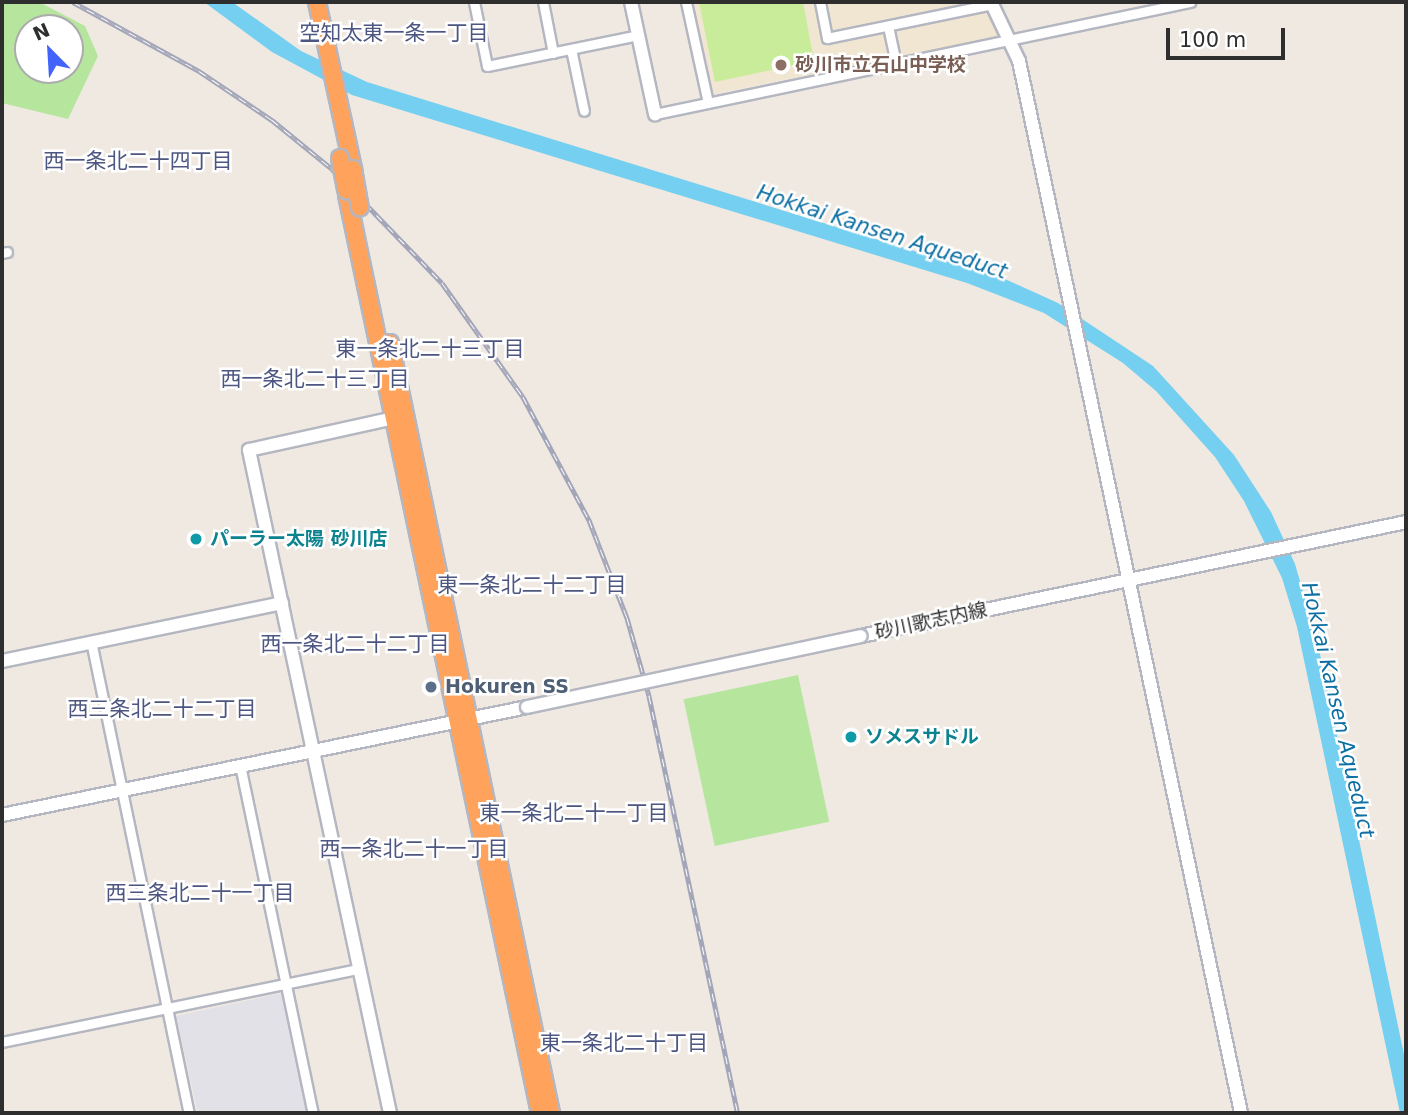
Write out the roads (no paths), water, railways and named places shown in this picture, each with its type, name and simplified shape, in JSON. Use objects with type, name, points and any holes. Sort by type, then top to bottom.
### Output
[{"type":"highway","points":[[307,2],[320,40],[332,97],[353,169],[540,1113]]},
{"type":"highway","points":[[317,2],[320,40]]},
{"type":"highway","points":[[332,97],[347,195],[394,418],[551,1113]]},
{"type":"street","points":[[474,2],[487,66],[638,35]]},
{"type":"street","points":[[542,2],[553,53]]},
{"type":"street","points":[[631,2],[654,114],[1190,2]]},
{"type":"street","points":[[686,2],[708,103]]},
{"type":"street","points":[[820,2],[827,38],[992,3],[1012,40],[1241,1113]]},
{"type":"street","points":[[888,26],[896,64]]},
{"type":"street","points":[[571,49],[584,111]]},
{"type":"street","points":[[390,1113],[249,450],[394,418]]},
{"type":"street","name":"砂川歌志内線","points":[[2,815],[1406,522]]},
{"type":"street","points":[[2,661],[282,603]]},
{"type":"street","points":[[91,641],[189,1113]]},
{"type":"street","points":[[240,765],[313,1113]]},
{"type":"street","points":[[2,1042],[359,969]]},
{"type":"water","points":[[204,2],[232,2],[301,51],[367,82],[1005,279],[1058,303],[1153,366],[1234,455],[1271,512],[1295,564],[1317,640],[1406,1064],[1406,1113],[1400,1113],[1297,627],[1282,578],[1244,501],[1215,457],[1156,391],[1123,363],[1044,313],[967,283],[352,95],[272,52]]},
{"type":"railway","points":[[73,2],[199,71],[272,120],[332,169],[442,283],[523,397],[589,520],[627,618],[649,696],[738,1113]]},
{"type":"place","name":"砂川市立石山中学校","points":[[781,65]]},
{"type":"place","name":"パーラー太陽 砂川店","points":[[196,539]]},
{"type":"place","name":"Hokuren SS","points":[[431,687]]},
{"type":"place","name":"ソメスサドル","points":[[851,737]]},
{"type":"district","name":"空知太東一条一丁目","points":[[394,33]]},
{"type":"district","name":"西一条北二十四丁目","points":[[138,161]]},
{"type":"district","name":"東一条北二十三丁目","points":[[430,349]]},
{"type":"district","name":"西一条北二十三丁目","points":[[315,379]]},
{"type":"district","name":"東一条北二十二丁目","points":[[532,585]]},
{"type":"district","name":"西一条北二十二丁目","points":[[355,644]]},
{"type":"district","name":"西三条北二十二丁目","points":[[162,709]]},
{"type":"district","name":"東一条北二十一丁目","points":[[574,813]]},
{"type":"district","name":"西一条北二十一丁目","points":[[414,849]]},
{"type":"district","name":"西三条北二十一丁目","points":[[200,893]]},
{"type":"district","name":"東一条北二十丁目","points":[[624,1043]]},
{"type":"water label","name":"Hokkai Kansen Aqueduct","points":[[882,232]]},
{"type":"water label","name":"Hokkai Kansen Aqueduct","points":[[1338,710]]}]
